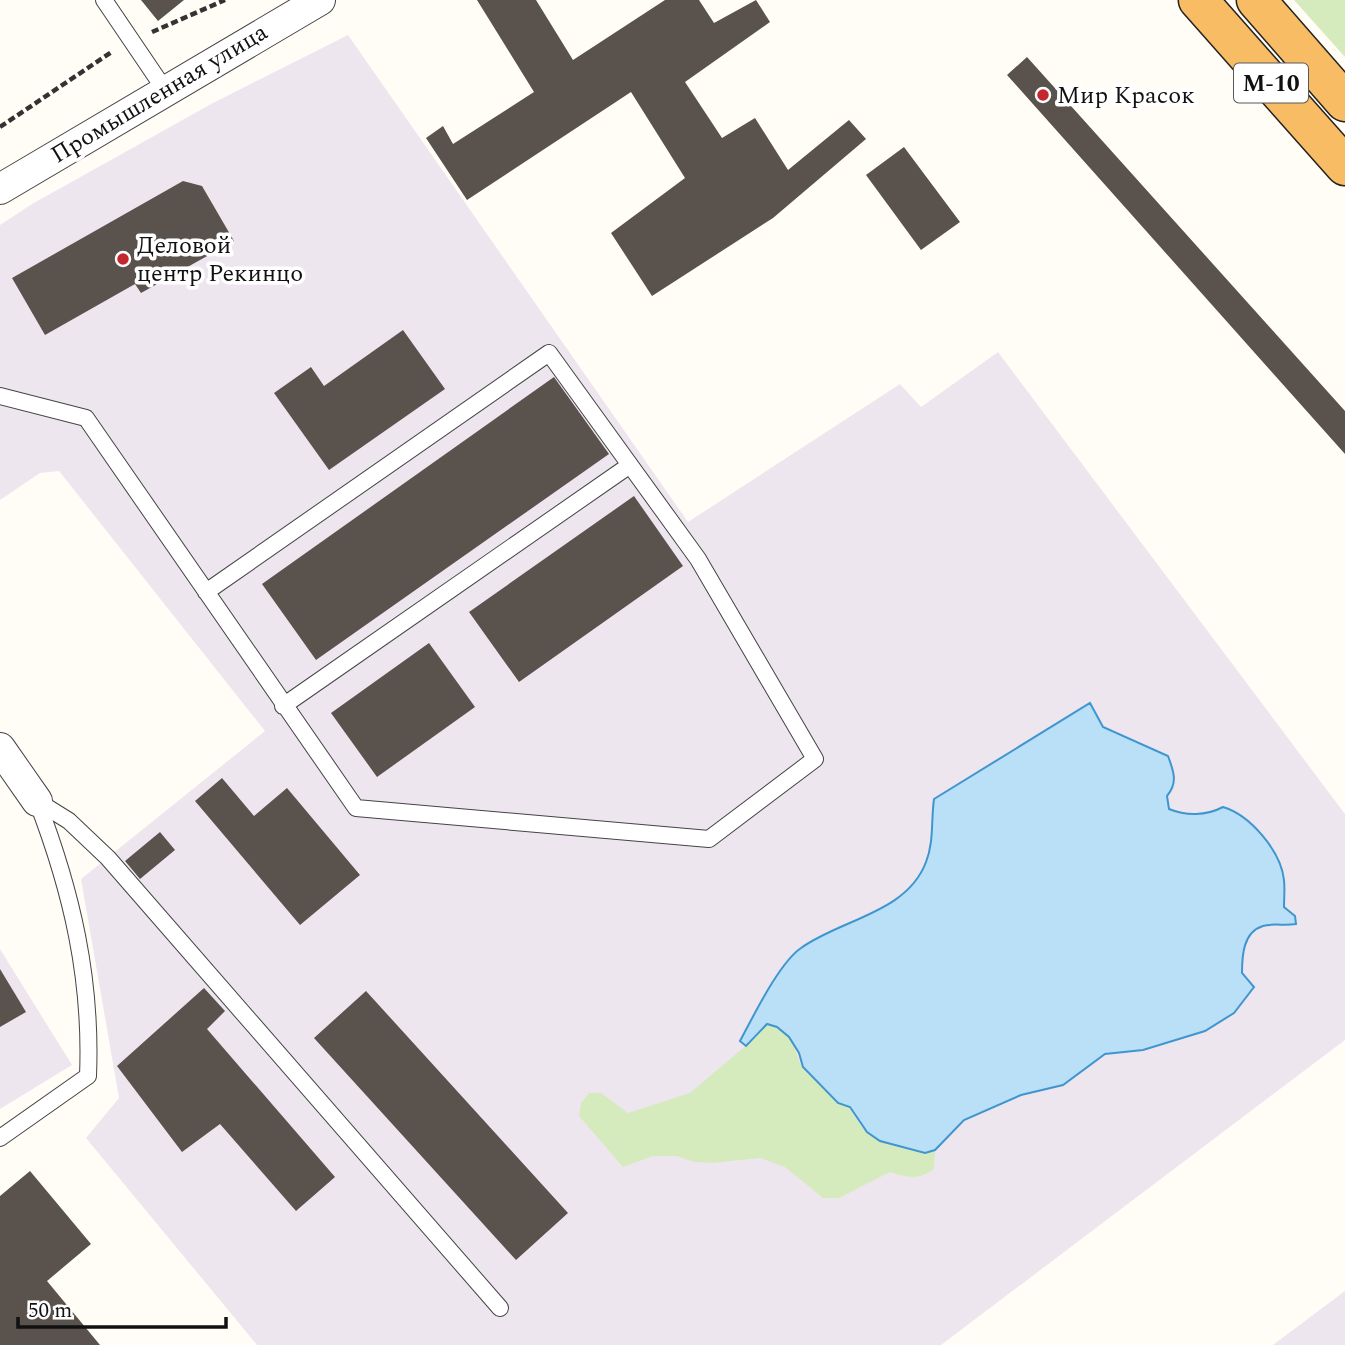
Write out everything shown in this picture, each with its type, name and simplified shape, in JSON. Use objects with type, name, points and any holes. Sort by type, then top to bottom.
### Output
[{"type":"highway","name":"М-10","points":[[1198,0],[1345,166]]},
{"type":"highway","name":"М-10","points":[[1256,0],[1345,102]]},
{"type":"street","name":"Промышленная улица","points":[[0,189],[320,0]]},
{"type":"street","points":[[0,748],[37,802]]},
{"type":"lane","points":[[104,0],[165,90]]},
{"type":"lane","points":[[0,396],[86,418],[283,706],[356,808],[709,839],[814,759],[698,559],[548,353],[206,593]]},
{"type":"lane","points":[[283,706],[630,465]]},
{"type":"lane","points":[[0,1138],[88,1076],[90,1023],[83,956],[49,833],[37,802]]},
{"type":"lane","points":[[37,802],[69,821],[108,858],[500,1308]]},
{"type":"path","points":[[0,127],[112,52],[225,0]]},
{"type":"shaded area","points":[[348,35],[688,522],[900,384],[921,407],[998,352],[1345,814],[1345,1040],[941,1345],[257,1345],[86,1138],[119,1098],[81,879],[265,731],[59,471],[40,473],[0,500],[0,225],[32,204],[213,103]]},
{"type":"shaded area","points":[[0,949],[72,1065],[0,1109]]},
{"type":"shaded area","points":[[1345,1291],[1345,1345],[1273,1345]]},
{"type":"green space","points":[[1294,0],[1345,0],[1345,57]]},
{"type":"green space","points":[[767,1024],[789,1037],[806,1072],[845,1103],[868,1133],[901,1148],[935,1150],[934,1169],[913,1177],[890,1172],[839,1198],[823,1198],[785,1167],[760,1158],[712,1163],[695,1162],[676,1156],[653,1156],[623,1167],[579,1116],[581,1103],[589,1093],[601,1093],[628,1113],[690,1093],[756,1037]]},
{"type":"water","points":[[1090,703],[1103,727],[1168,756],[1174,777],[1173,787],[1167,796],[1169,809],[1189,814],[1210,812],[1223,807],[1233,811],[1253,826],[1277,857],[1284,880],[1284,907],[1295,916],[1296,924],[1267,925],[1251,933],[1243,952],[1242,973],[1254,987],[1234,1013],[1205,1031],[1143,1050],[1105,1054],[1063,1085],[1021,1095],[964,1120],[935,1150],[925,1153],[880,1141],[867,1132],[850,1107],[838,1103],[803,1067],[799,1053],[789,1037],[777,1027],[767,1024],[746,1046],[740,1041],[767,991],[793,955],[817,938],[889,904],[917,879],[930,847],[934,799]]},
{"type":"building","points":[[141,0],[184,0],[158,21]]},
{"type":"building","points":[[477,0],[536,0],[573,60],[665,0],[699,0],[714,23],[756,0],[770,22],[685,82],[722,138],[755,118],[788,170],[849,120],[866,139],[773,218],[652,296],[611,233],[685,178],[631,92],[467,200],[426,138],[443,126],[453,144],[534,92]]},
{"type":"building","points":[[1027,57],[1345,411],[1345,454],[1007,75]]},
{"type":"building","points":[[904,147],[960,222],[921,250],[866,175]]},
{"type":"building","name":"Деловой центр Рекинцо","points":[[183,181],[202,186],[234,241],[141,293],[135,284],[45,335],[12,278]]},
{"type":"building","points":[[403,330],[445,389],[329,470],[274,393],[311,367],[324,386]]},
{"type":"building","points":[[554,377],[609,454],[316,660],[262,584]]},
{"type":"building","points":[[634,496],[683,566],[519,682],[469,612]]},
{"type":"building","points":[[429,643],[475,707],[377,777],[331,713]]},
{"type":"building","points":[[222,778],[254,816],[287,788],[360,875],[300,925],[195,801]]},
{"type":"building","points":[[160,832],[175,850],[140,879],[125,861]]},
{"type":"building","points":[[0,969],[26,1012],[0,1027]]},
{"type":"building","points":[[204,988],[225,1011],[207,1029],[335,1177],[296,1211],[220,1124],[182,1152],[117,1066]]},
{"type":"building","points":[[366,991],[568,1213],[516,1260],[314,1038]]},
{"type":"building","points":[[30,1171],[91,1244],[47,1281],[100,1345],[0,1345],[0,1196]]},
{"type":"place","name":"Мир Красок","points":[[1043,95]]},
{"type":"place","name":"Деловой центр Рекинцо","points":[[123,259]]}]
